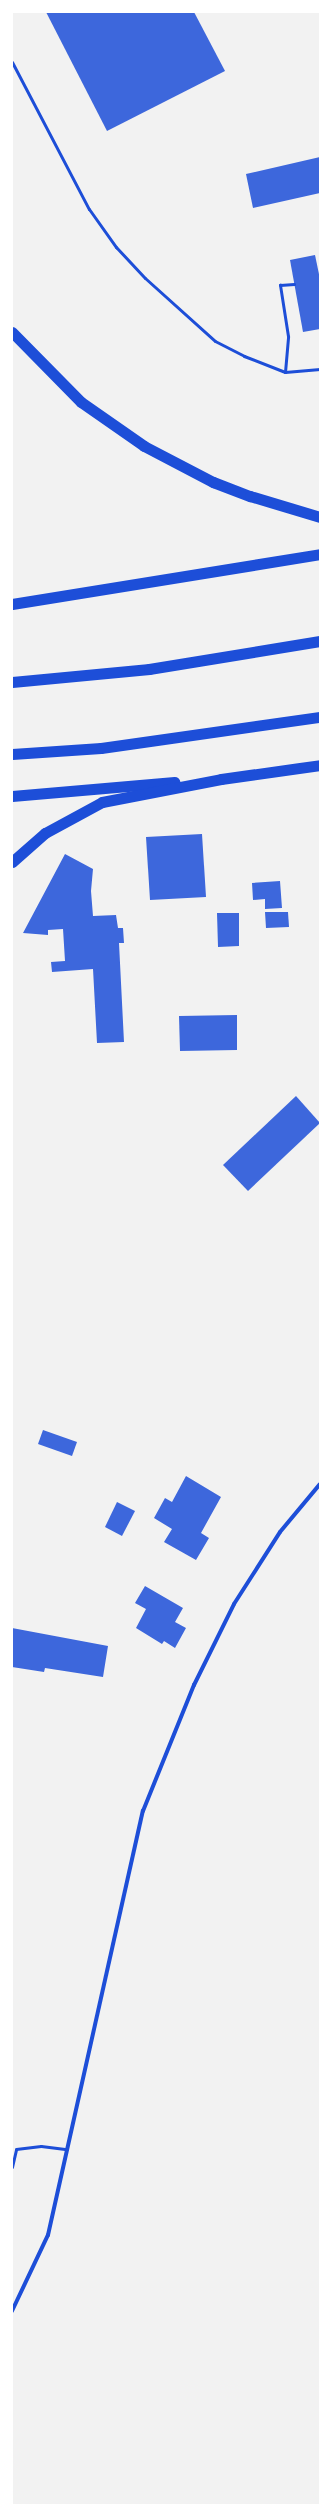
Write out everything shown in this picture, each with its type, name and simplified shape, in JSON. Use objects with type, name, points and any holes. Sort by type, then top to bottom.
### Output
[{"type":"highway","points":[[12,332],[81,402],[144,446],[213,482],[250,496],[320,517]]},
{"type":"highway","points":[[12,604],[320,554]]},
{"type":"highway","points":[[12,682],[149,669],[320,641]]},
{"type":"highway","points":[[12,754],[101,748],[320,717]]},
{"type":"highway","points":[[12,862],[45,833],[102,802],[221,779],[320,765]]},
{"type":"highway","points":[[12,796],[221,779]]},
{"type":"street","points":[[12,2311],[48,2235],[143,1811],[194,1685],[234,1604],[280,1532],[320,1484]]},
{"type":"lane","points":[[12,62],[89,209],[116,247],[145,278],[215,341],[244,356],[285,372],[320,369]]},
{"type":"lane","points":[[285,372],[288,336],[280,285],[294,284]]},
{"type":"lane","points":[[12,2167],[16,2149],[41,2146],[67,2149]]},
{"type":"building","points":[[46,12],[194,12],[225,71],[107,131]]},
{"type":"building","points":[[320,157],[320,193],[253,208],[246,174]]},
{"type":"building","points":[[315,255],[320,279],[320,329],[303,332],[290,260]]},
{"type":"building","points":[[202,834],[206,897],[150,900],[146,837]]},
{"type":"building","points":[[65,854],[93,869],[91,891],[93,916],[116,915],[118,928],[123,928],[124,943],[119,943],[124,1042],[97,1043],[93,969],[52,972],[51,962],[65,961],[63,929],[48,930],[48,935],[23,933]]},
{"type":"building","points":[[280,881],[282,908],[265,909],[265,899],[253,900],[252,883]]},
{"type":"building","points":[[265,912],[288,912],[289,927],[266,928]]},
{"type":"building","points":[[217,913],[239,913],[239,946],[218,947]]},
{"type":"building","points":[[237,1015],[237,1050],[180,1051],[179,1016]]},
{"type":"building","points":[[296,1096],[320,1123],[248,1191],[223,1165]]},
{"type":"building","points":[[43,1430],[77,1442],[72,1456],[38,1444]]},
{"type":"building","points":[[186,1476],[221,1497],[201,1533],[209,1538],[196,1560],[164,1542],[172,1529],[154,1518],[165,1498],[172,1502]]},
{"type":"building","points":[[117,1502],[135,1511],[122,1536],[105,1527]]},
{"type":"building","points":[[145,1586],[183,1608],[175,1622],[186,1628],[175,1648],[164,1641],[162,1644],[136,1628],[146,1609],[135,1603]]},
{"type":"building","points":[[12,1628],[108,1646],[103,1677],[45,1668],[44,1672],[12,1667]]}]
